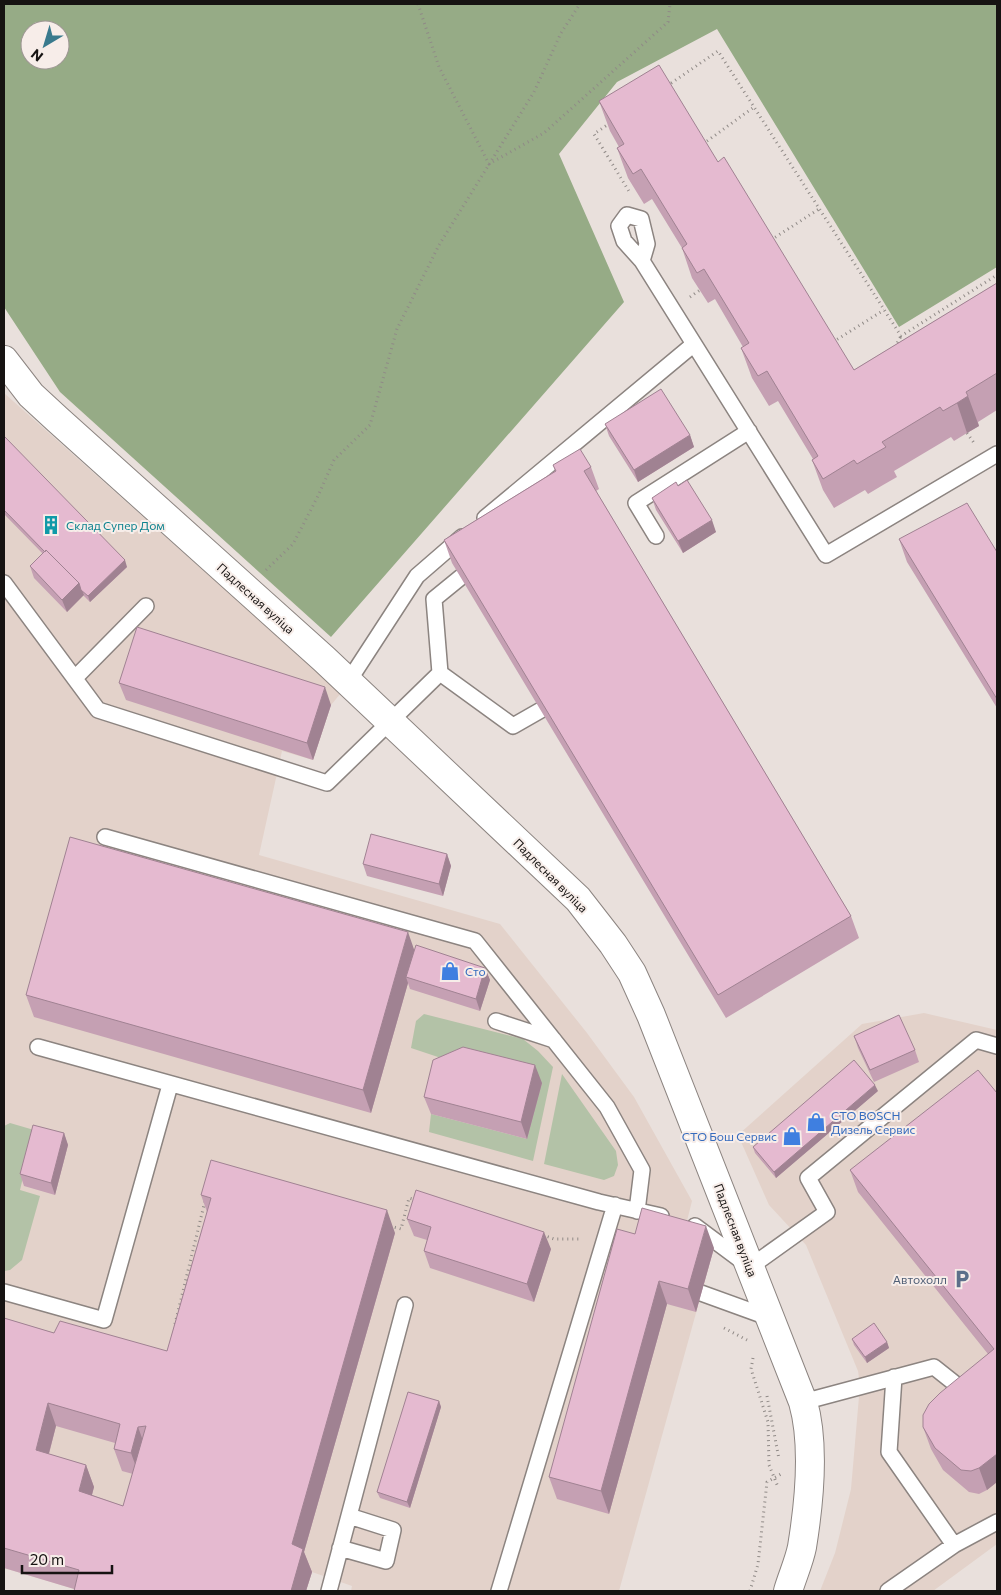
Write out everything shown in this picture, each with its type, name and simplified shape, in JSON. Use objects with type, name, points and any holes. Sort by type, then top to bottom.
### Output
[{"type":"street","name":"Падлесная вуліца","points":[[4,360],[31,395],[56,419],[348,682],[578,899],[613,944],[632,973],[651,1016],[803,1402],[808,1419],[807,1497],[802,1549],[788,1591]]},
{"type":"lane","points":[[642,261],[826,555],[997,454]]},
{"type":"lane","points":[[348,682],[417,576],[694,344]]},
{"type":"lane","points":[[656,536],[636,503],[749,431]]},
{"type":"lane","points":[[461,577],[434,599],[440,673],[513,726],[541,710]]},
{"type":"lane","points":[[4,583],[98,710],[327,783],[440,673]]},
{"type":"lane","points":[[75,678],[146,606]]},
{"type":"lane","points":[[104,837],[475,941],[607,1107],[642,1170],[636,1211]]},
{"type":"lane","points":[[496,1021],[554,1040]]},
{"type":"lane","points":[[38,1047],[170,1085],[636,1211],[688,1221],[750,1267],[827,1212],[808,1178],[976,1040],[997,1046]]},
{"type":"lane","points":[[4,1292],[104,1320],[170,1085]]},
{"type":"lane","points":[[499,1591],[614,1205]]},
{"type":"lane","points":[[701,1293],[770,1318]]},
{"type":"lane","points":[[329,1591],[405,1305]]},
{"type":"lane","points":[[803,1402],[934,1367],[972,1397]]},
{"type":"lane","points":[[894,1378],[889,1452],[954,1546]]},
{"type":"lane","points":[[340,1548],[386,1561],[393,1530],[349,1516]]},
{"type":"lane","points":[[888,1591],[954,1546],[997,1522]]},
{"type":"path","points":[[418,4],[439,67],[490,164]]},
{"type":"path","points":[[245,589],[293,544],[334,460],[370,424],[397,329],[438,245],[534,92],[561,33],[580,4]]},
{"type":"path","points":[[490,164],[551,127],[668,22],[670,4]]},
{"type":"path","points":[[663,88],[718,51],[901,336]]},
{"type":"path","points":[[701,146],[754,107]]},
{"type":"path","points":[[616,119],[594,134],[631,194]]},
{"type":"path","points":[[768,242],[819,209]]},
{"type":"path","points":[[892,352],[901,336],[997,275]]},
{"type":"path","points":[[831,343],[884,310]]},
{"type":"path","points":[[911,330],[916,337]]},
{"type":"path","points":[[173,1329],[207,1195]]},
{"type":"path","points":[[382,1224],[401,1230],[409,1198],[418,1201]]},
{"type":"path","points":[[536,1234],[554,1239],[604,1239]]},
{"type":"path","points":[[701,1293],[711,1321],[752,1343]]},
{"type":"path","points":[[757,1355],[759,1362]]},
{"type":"path","points":[[750,1591],[758,1564],[767,1482],[782,1474],[766,1388]]},
{"type":"shaded area","points":[[4,393],[341,693],[331,705],[313,760],[282,751],[259,855],[500,924],[587,1033],[634,1097],[692,1201],[687,1221],[714,1248],[619,1591],[351,1591],[352,1586],[312,1572],[306,1591],[81,1591],[4,1568]]},
{"type":"shaded area","points":[[924,1013],[997,1030],[997,1544],[933,1591],[820,1591],[835,1553],[851,1489],[860,1385],[858,1371],[806,1245],[769,1205],[738,1135],[862,1024]]},
{"type":"green space","points":[[4,4],[997,4],[997,267],[899,327],[717,29],[617,82],[559,154],[624,302],[331,637],[60,392],[4,307]]},
{"type":"green space","points":[[424,1014],[523,1039],[553,1067],[533,1161],[429,1132],[431,1114],[527,1139],[450,1061],[411,1048],[416,1021]]},
{"type":"green space","points":[[562,1074],[616,1151],[618,1165],[614,1176],[604,1180],[544,1164]]},
{"type":"green space","points":[[10,1123],[34,1130],[20,1190],[40,1196],[22,1260],[10,1270],[4,1271],[4,1126]]},
{"type":"building","points":[[659,65],[718,162],[724,157],[854,370],[997,283],[997,373],[966,392],[968,396],[957,403],[943,411],[940,407],[882,442],[886,447],[857,464],[854,460],[823,479],[812,460],[818,456],[767,371],[758,376],[741,348],[749,343],[704,269],[697,273],[682,248],[687,244],[641,169],[633,174],[617,148],[624,144],[599,101]]},
{"type":"building","points":[[661,389],[690,435],[634,470],[605,424]]},
{"type":"building","name":"Склад Супер Дом","points":[[4,436],[125,560],[88,596],[81,590],[79,583],[46,550],[45,552],[4,510]]},
{"type":"building","points":[[580,449],[591,467],[584,471],[851,916],[718,995],[444,540],[556,471],[553,465]]},
{"type":"building","points":[[687,480],[712,520],[678,541],[652,498],[676,482],[678,486]]},
{"type":"building","points":[[967,503],[997,552],[997,699],[899,539]]},
{"type":"building","points":[[46,550],[79,583],[62,600],[30,566]]},
{"type":"building","points":[[137,627],[325,687],[307,743],[119,683]]},
{"type":"building","points":[[371,834],[447,854],[439,884],[363,864]]},
{"type":"building","points":[[70,837],[408,932],[363,1090],[26,995]]},
{"type":"building","points":[[416,945],[485,968],[476,999],[406,977]]},
{"type":"building","points":[[899,1015],[915,1050],[870,1070],[854,1036]]},
{"type":"building","points":[[463,1047],[535,1065],[521,1122],[424,1097],[433,1060]]},
{"type":"building","name":"СТО BOSCH Дизель Сервис","points":[[854,1060],[875,1085],[774,1172],[753,1147]]},
{"type":"building","name":"Автохолл","points":[[978,1070],[997,1093],[997,1454],[979,1468],[971,1471],[961,1470],[935,1448],[923,1427],[923,1415],[929,1404],[940,1393],[994,1349],[850,1170]]},
{"type":"building","points":[[33,1125],[64,1133],[51,1183],[20,1174]]},
{"type":"building","points":[[211,1160],[387,1210],[292,1544],[303,1549],[291,1591],[74,1591],[79,1570],[4,1548],[4,1318],[54,1333],[60,1321],[167,1351],[211,1198],[201,1195]],"holes":[[[48,1403],[120,1424],[114,1449],[131,1453],[138,1427],[146,1426],[123,1506],[79,1491],[86,1465],[36,1450]]]},
{"type":"building","points":[[416,1190],[544,1232],[527,1284],[424,1251],[431,1227],[407,1219]]},
{"type":"building","points":[[642,1208],[706,1226],[688,1289],[659,1281],[601,1491],[549,1477],[617,1229],[635,1234]]},
{"type":"building","points":[[874,1323],[887,1342],[865,1357],[852,1339]]},
{"type":"building","points":[[408,1392],[439,1401],[407,1502],[377,1492]]},
{"type":"place","name":"Склад Супер Дом","points":[[51,525]]},
{"type":"place","name":"Сто","points":[[450,971]]},
{"type":"place","name":"СТО BOSCH Дизель Сервис","points":[[816,1122]]},
{"type":"place","name":"СТО Бош Сервис","points":[[792,1136]]},
{"type":"place","name":"Автохолл","points":[[962,1279]]}]
